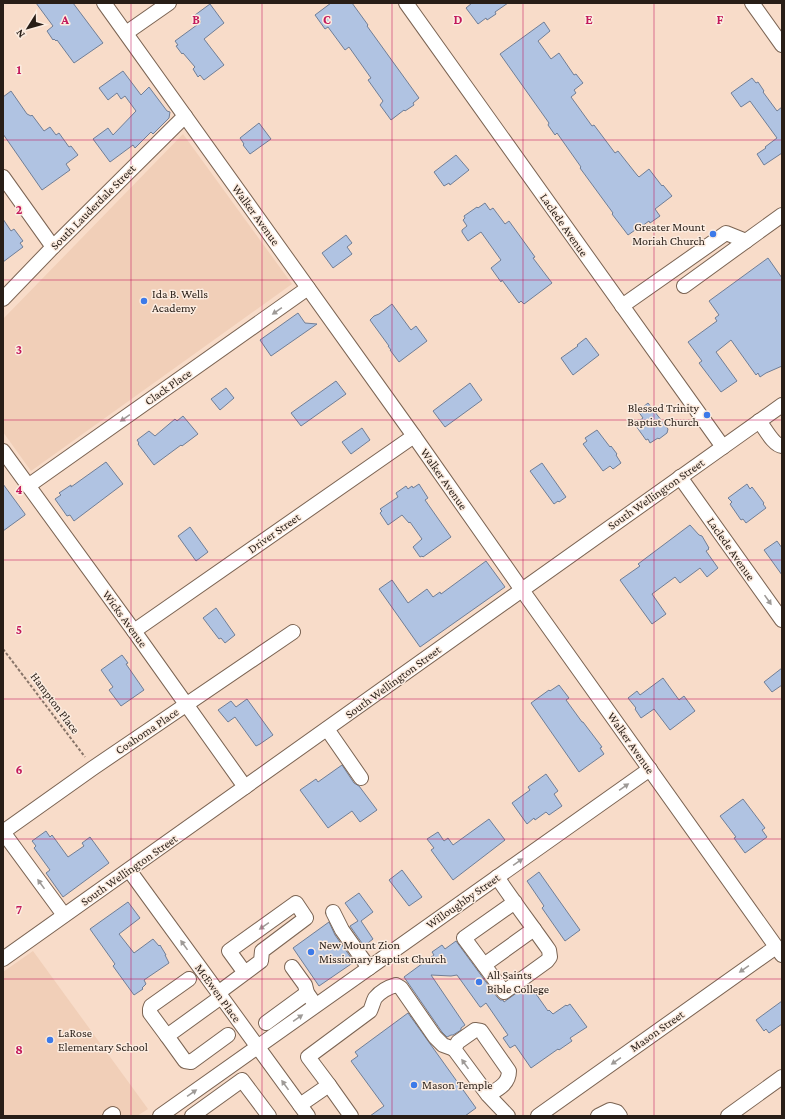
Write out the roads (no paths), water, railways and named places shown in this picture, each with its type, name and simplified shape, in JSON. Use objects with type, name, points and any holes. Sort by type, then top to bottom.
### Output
[{"type":"street","name":"Walker Avenue","points":[[104,3],[414,436],[779,951]]},
{"type":"street","points":[[126,33],[169,3]]},
{"type":"street","name":"Laclede Avenue","points":[[406,3],[723,447]]},
{"type":"street","points":[[752,3],[780,38]]},
{"type":"street","name":"South Lauderdale Street","points":[[3,299],[185,116]]},
{"type":"street","points":[[3,177],[54,247]]},
{"type":"street","points":[[684,286],[782,215]]},
{"type":"street","points":[[622,306],[726,233],[746,241]]},
{"type":"street","name":"Clack Place","points":[[28,486],[308,288]]},
{"type":"street","name":"South Wellington Street","points":[[3,959],[782,405]]},
{"type":"street","points":[[759,421],[774,442],[779,446],[782,446]]},
{"type":"street","name":"Driver Street","points":[[134,631],[414,436]]},
{"type":"street","name":"Wicks Avenue","points":[[3,451],[245,787]]},
{"type":"street","name":"Laclede Avenue","points":[[680,477],[782,620]]},
{"type":"street","name":"Coahoma Place","points":[[3,832],[93,768],[293,632]]},
{"type":"street","points":[[327,729],[361,778]]},
{"type":"street","name":"Willoughby Street","points":[[160,1116],[650,769]]},
{"type":"street","points":[[3,832],[64,915]]},
{"type":"street","name":"McEwen Place","points":[[129,870],[304,1110]]},
{"type":"street","points":[[497,877],[549,950],[550,957],[547,961],[504,992],[464,938],[514,902]]},
{"type":"street","points":[[167,1036],[220,995],[261,961],[262,951],[306,918],[296,903],[229,951],[245,974]]},
{"type":"street","points":[[333,912],[342,930],[369,968]]},
{"type":"street","points":[[484,965],[534,929]]},
{"type":"street","name":"Mason Street","points":[[538,1116],[779,951]]},
{"type":"street","points":[[292,967],[305,985],[307,993],[316,1006]]},
{"type":"street","points":[[189,979],[151,1006],[150,1013],[185,1061],[188,1062],[191,1062],[228,1035]]},
{"type":"street","points":[[351,1116],[308,1057],[370,1011],[375,998],[389,987],[396,986],[400,988],[434,1037],[443,1045],[454,1049],[488,1095],[508,1116]]},
{"type":"street","points":[[266,1023],[307,993]]},
{"type":"street","points":[[454,1049],[458,1042],[475,1030],[481,1030],[509,1071],[509,1077],[504,1085],[488,1095]]},
{"type":"street","points":[[728,1116],[782,1077]]},
{"type":"street","points":[[192,1116],[242,1080],[269,1116]]},
{"type":"street","points":[[304,1110],[329,1085]]},
{"type":"street","points":[[598,1116],[610,1110],[617,1112],[620,1116]]},
{"type":"place","name":"Greater Mount Moriah Church","points":[[713,234]]},
{"type":"place","name":"Ida B. Wells Academy","points":[[144,301]]},
{"type":"place","name":"Blessed Trinity Baptist Church","points":[[707,415]]},
{"type":"place","name":"New Mount Zion Missionary Baptist Church","points":[[311,952]]},
{"type":"place","name":"All Saints Bible College","points":[[479,982]]},
{"type":"place","name":"LaRose Elementary School","points":[[50,1040]]},
{"type":"place","name":"Mason Temple","points":[[414,1085]]}]
